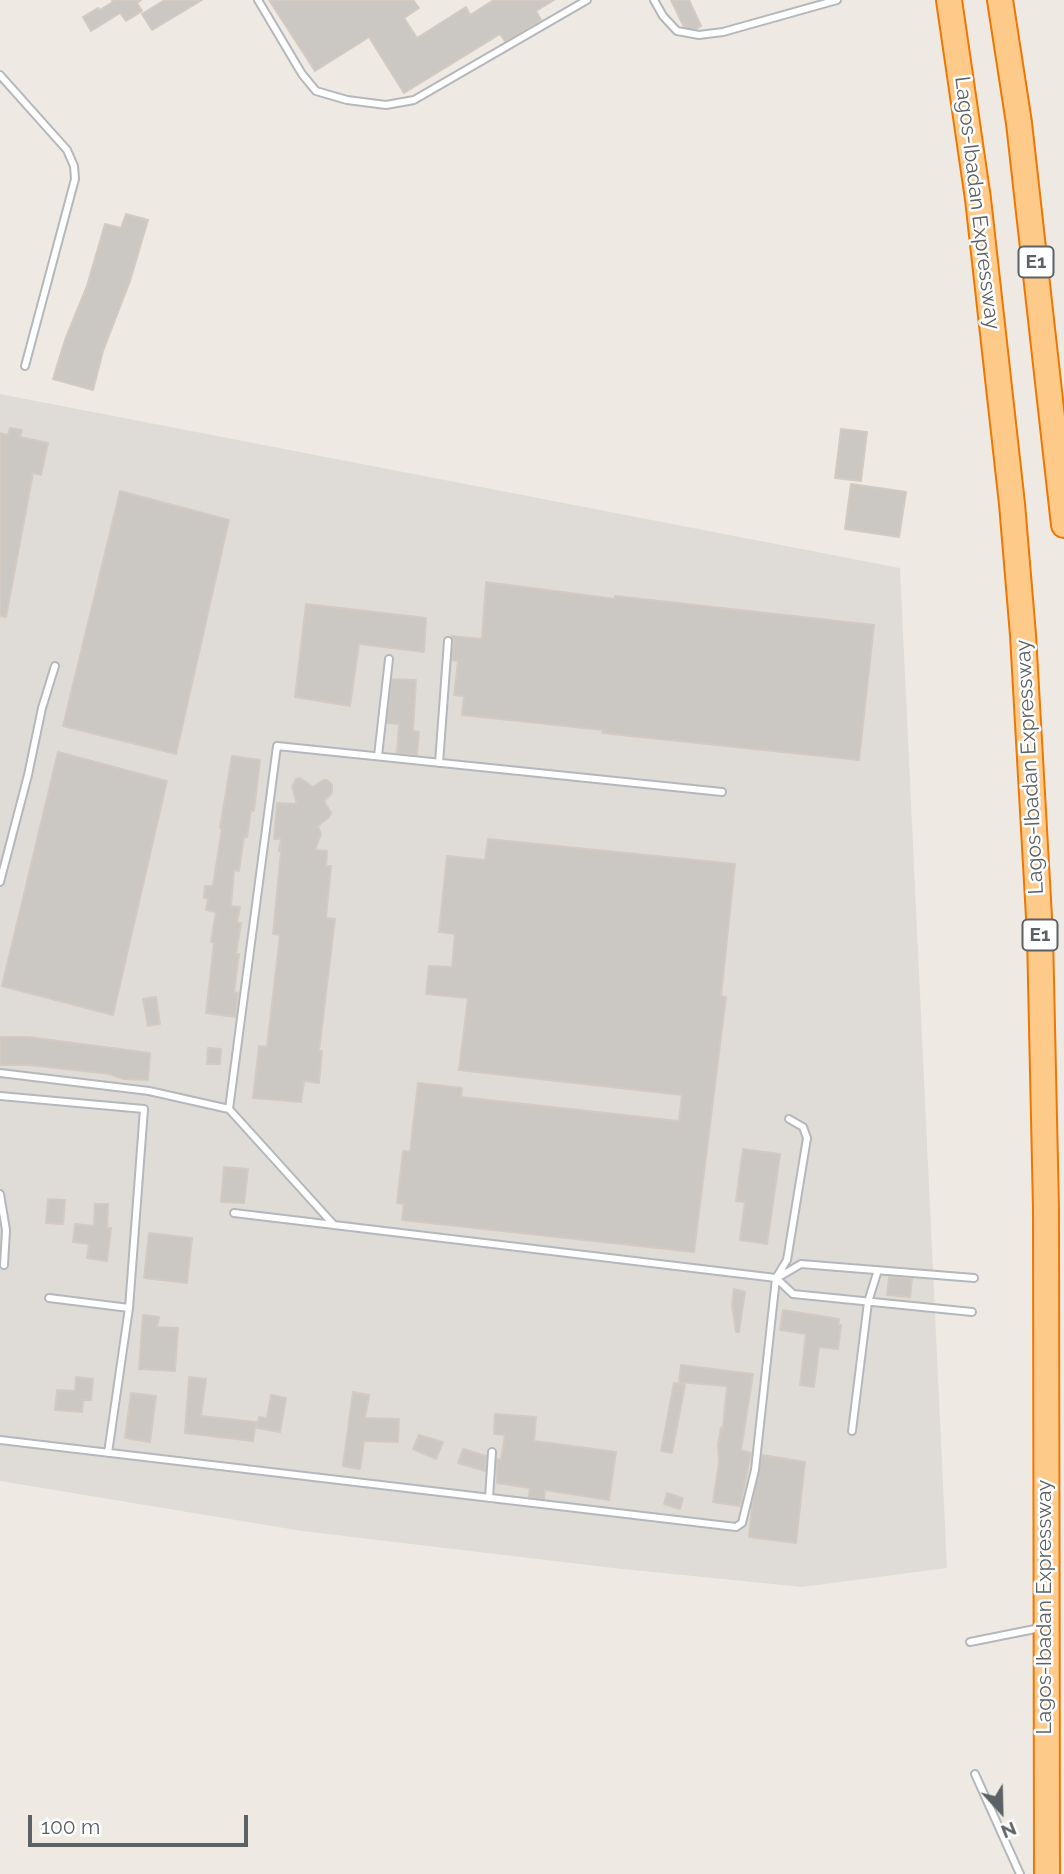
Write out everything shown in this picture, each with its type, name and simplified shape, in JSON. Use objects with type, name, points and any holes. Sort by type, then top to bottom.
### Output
[{"type":"highway","name":"Lagos-Ibadan Expressway","points":[[949,0],[978,199],[995,341],[1023,635],[1040,935],[1046,1209],[1047,1874]]},
{"type":"highway","name":"E1","points":[[1000,0],[1019,123],[1064,525]]},
{"type":"lane","points":[[258,0],[302,74],[316,91],[347,100],[386,105],[414,100],[587,0]]},
{"type":"lane","points":[[654,0],[663,16],[677,30],[699,35],[723,32],[837,0]]},
{"type":"lane","points":[[0,75],[67,150],[74,166],[75,179],[25,366]]},
{"type":"lane","points":[[439,763],[448,641]]},
{"type":"lane","points":[[378,756],[388,659]]},
{"type":"lane","points":[[0,882],[28,775],[42,708],[55,666]]},
{"type":"lane","points":[[229,1109],[278,746],[722,792]]},
{"type":"lane","points":[[0,1073],[149,1091],[229,1109],[334,1225]]},
{"type":"lane","points":[[0,1096],[144,1109],[129,1308],[108,1453]]},
{"type":"lane","points":[[0,1440],[736,1527],[742,1523],[755,1470],[776,1278],[787,1260],[807,1138],[803,1127],[789,1119]]},
{"type":"lane","points":[[0,1195],[6,1230],[4,1265]]},
{"type":"lane","points":[[234,1213],[776,1278],[801,1264],[974,1278]]},
{"type":"lane","points":[[852,1430],[868,1301],[878,1270]]},
{"type":"lane","points":[[776,1278],[793,1294],[972,1312]]},
{"type":"lane","points":[[49,1298],[129,1308]]},
{"type":"lane","points":[[489,1498],[492,1452]]},
{"type":"lane","points":[[970,1642],[1045,1628]]},
{"type":"lane","points":[[975,1774],[1020,1874]]},
{"type":"shaded area","points":[[0,394],[900,568],[947,1568],[802,1587],[613,1568],[302,1531],[0,1481]]},
{"type":"building","points":[[112,0],[141,0],[137,3],[142,11],[126,21],[120,13],[91,31],[83,17],[98,8],[100,10],[113,2]]},
{"type":"building","points":[[165,0],[202,0],[152,30],[142,14]]},
{"type":"building","points":[[269,0],[413,0],[419,8],[404,18],[417,38],[466,7],[470,15],[494,0],[554,0],[536,11],[541,20],[505,41],[500,34],[404,93],[369,37],[315,71]]},
{"type":"building","points":[[671,0],[689,0],[701,26],[695,29],[684,27]]},
{"type":"building","points":[[126,214],[148,220],[130,281],[103,351],[93,390],[53,379],[65,340],[87,286],[105,224],[121,228]]},
{"type":"building","points":[[10,428],[22,430],[20,437],[48,443],[41,475],[33,473],[6,617],[0,616],[0,433],[8,435]]},
{"type":"building","points":[[841,429],[867,432],[861,481],[835,478]]},
{"type":"building","points":[[851,484],[906,492],[899,537],[845,529]]},
{"type":"building","points":[[120,491],[229,520],[176,754],[63,726]]},
{"type":"building","points":[[486,582],[615,599],[615,596],[874,625],[859,760],[602,733],[603,730],[462,715],[464,696],[454,695],[458,661],[452,660],[454,641],[451,636],[482,639]]},
{"type":"building","points":[[306,604],[426,618],[424,652],[359,644],[350,706],[295,697]]},
{"type":"building","points":[[392,679],[416,680],[413,731],[419,732],[417,755],[397,753],[399,724],[387,723]]},
{"type":"building","points":[[58,752],[167,781],[113,1015],[2,986]]},
{"type":"building","points":[[232,756],[260,760],[254,811],[251,811],[247,837],[244,836],[239,871],[234,870],[231,906],[240,907],[237,923],[241,923],[236,954],[239,954],[234,992],[238,993],[235,1017],[206,1013],[216,912],[206,910],[208,898],[204,898],[205,886],[213,886]]},
{"type":"building","points":[[300,778],[313,787],[323,780],[332,785],[332,793],[324,801],[331,813],[318,826],[321,834],[315,850],[327,851],[326,866],[331,866],[326,918],[335,919],[319,1051],[322,1051],[319,1083],[304,1081],[301,1102],[253,1098],[259,1046],[267,1047],[280,935],[273,934],[281,851],[281,839],[274,839],[277,803],[297,804],[292,787],[296,779]]},
{"type":"building","points":[[488,839],[735,864],[721,996],[726,997],[694,1252],[402,1220],[404,1204],[397,1203],[403,1151],[410,1152],[418,1083],[462,1088],[461,1097],[679,1121],[682,1095],[459,1070],[468,998],[426,994],[429,966],[452,967],[455,934],[439,932],[447,856],[485,860]]},
{"type":"building","points":[[156,997],[160,1024],[148,1026],[143,999]]},
{"type":"building","points":[[0,1037],[28,1037],[150,1053],[148,1080],[30,1065],[0,1065]]},
{"type":"building","points":[[208,1048],[221,1049],[220,1064],[207,1064]]},
{"type":"building","points":[[743,1149],[780,1154],[767,1244],[740,1240],[745,1202],[736,1201]]},
{"type":"building","points":[[224,1167],[248,1169],[244,1203],[221,1202]]},
{"type":"building","points":[[48,1199],[65,1200],[63,1224],[46,1223]]},
{"type":"building","points":[[95,1204],[108,1204],[107,1228],[111,1228],[107,1261],[87,1258],[89,1244],[73,1242],[75,1224],[94,1226]]},
{"type":"building","points":[[149,1233],[192,1238],[187,1283],[144,1278]]},
{"type":"building","points":[[889,1277],[912,1279],[910,1297],[887,1295]]},
{"type":"building","points":[[734,1289],[745,1292],[739,1332],[736,1332],[732,1305]]},
{"type":"building","points":[[783,1310],[839,1319],[838,1325],[841,1325],[838,1349],[819,1347],[814,1387],[800,1385],[806,1334],[780,1330]]},
{"type":"building","points":[[143,1315],[159,1317],[157,1327],[178,1328],[175,1371],[139,1369]]},
{"type":"building","points":[[681,1365],[753,1374],[741,1450],[751,1453],[740,1506],[713,1502],[727,1386],[679,1382]]},
{"type":"building","points":[[76,1377],[93,1379],[91,1400],[83,1400],[82,1412],[55,1410],[57,1390],[75,1391]]},
{"type":"building","points":[[189,1377],[206,1379],[201,1416],[256,1422],[253,1441],[185,1433]]},
{"type":"building","points":[[674,1383],[685,1385],[672,1453],[661,1451]]},
{"type":"building","points":[[353,1392],[369,1395],[365,1418],[399,1419],[398,1442],[364,1441],[360,1469],[343,1466]]},
{"type":"building","points":[[131,1393],[156,1396],[150,1442],[125,1438]]},
{"type":"building","points":[[271,1395],[286,1398],[280,1432],[257,1428],[259,1417],[267,1418]]},
{"type":"building","points":[[495,1414],[536,1417],[534,1441],[616,1452],[609,1500],[545,1490],[544,1499],[529,1497],[530,1488],[497,1483],[497,1459],[501,1460],[505,1435],[494,1434]]},
{"type":"building","points":[[419,1435],[443,1442],[436,1459],[413,1449]]},
{"type":"building","points":[[463,1449],[486,1456],[485,1471],[458,1463]]},
{"type":"building","points":[[762,1455],[805,1462],[796,1543],[749,1537]]},
{"type":"building","points":[[667,1493],[683,1498],[680,1509],[664,1504]]}]
